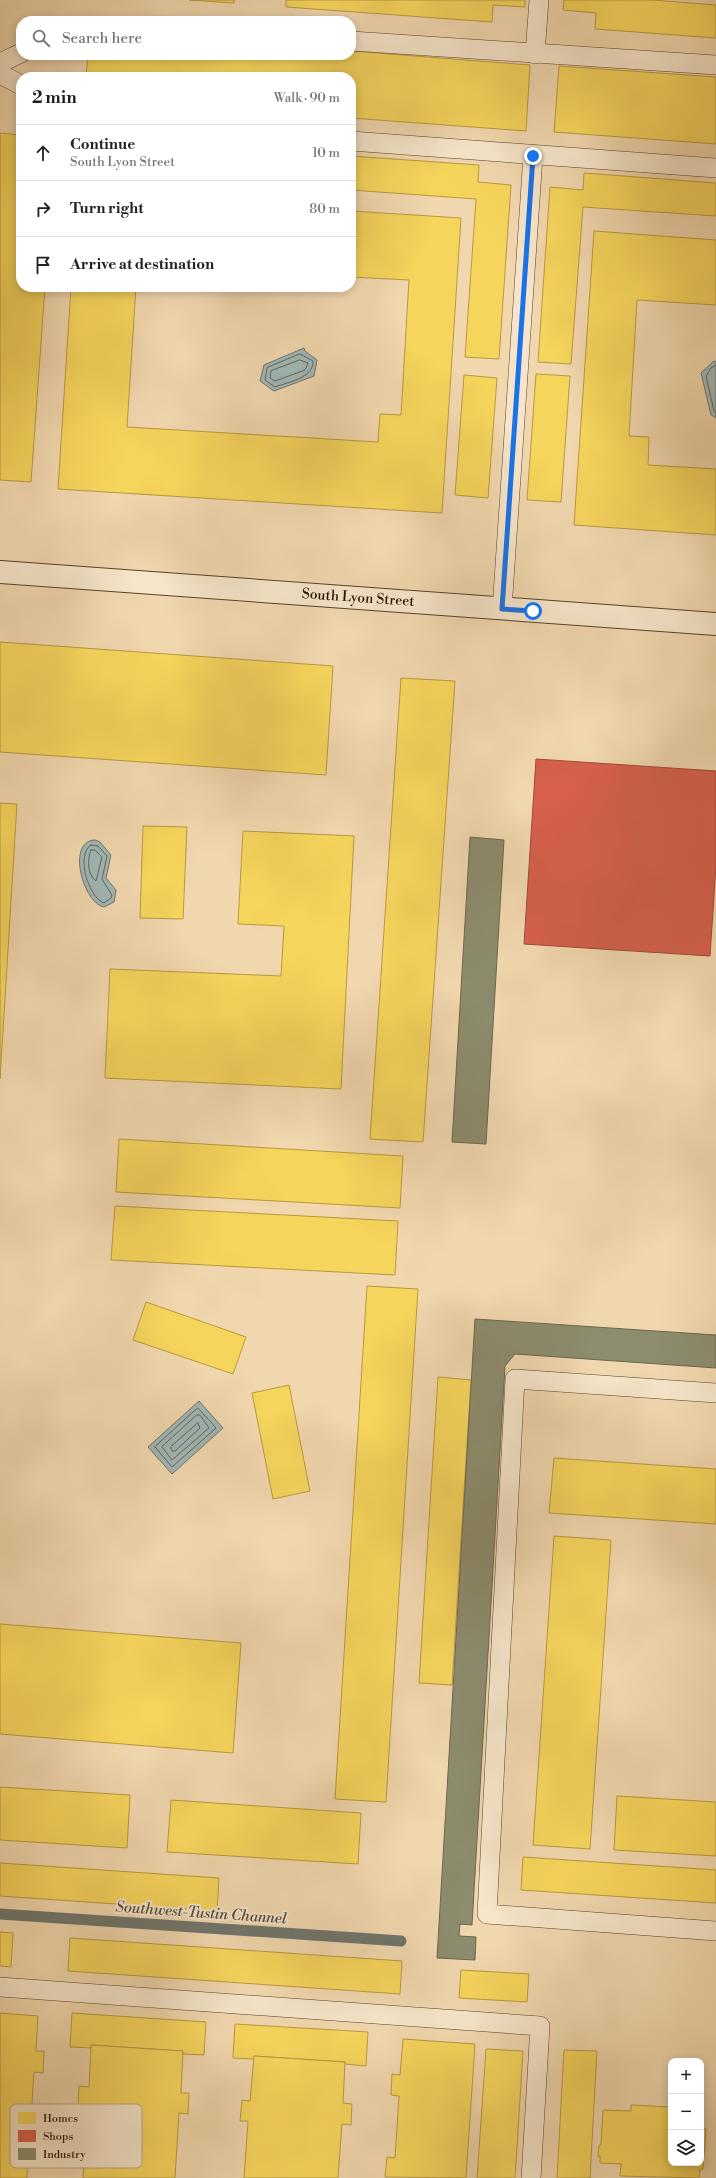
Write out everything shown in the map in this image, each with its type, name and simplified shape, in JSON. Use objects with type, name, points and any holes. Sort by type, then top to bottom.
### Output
[{"type":"street","name":"South Lyon Street","points":[[0,572],[716,624]]},
{"type":"lane","points":[[535,54],[539,0]]},
{"type":"lane","points":[[356,41],[716,65]]},
{"type":"lane","points":[[0,63],[16,55]]},
{"type":"lane","points":[[0,74],[16,83]]},
{"type":"lane","points":[[356,141],[533,156],[716,168]]},
{"type":"lane","points":[[502,609],[533,156]]},
{"type":"lane","points":[[716,1393],[515,1379],[487,1914],[716,1931]]},
{"type":"lane","points":[[0,1987],[540,2026],[531,2178]]},
{"type":"water","points":[[304,348],[305,351],[317,360],[314,376],[274,391],[260,381],[264,365]]},
{"type":"water","points":[[714,361],[716,362],[716,418],[711,415],[701,373]]},
{"type":"water","points":[[95,840],[100,842],[111,855],[106,878],[116,890],[114,902],[104,907],[96,903],[90,895],[84,884],[81,872],[81,850],[86,843]]},
{"type":"water","points":[[199,1401],[223,1428],[172,1474],[148,1447]]},
{"type":"building: Homes","points":[[189,0],[234,0],[234,3]]},
{"type":"building: Homes","points":[[286,0],[525,0],[525,7],[493,5],[492,22],[286,7]]},
{"type":"building: Homes","points":[[564,0],[653,0],[716,5],[716,38],[595,29],[596,13],[563,10]]},
{"type":"building: Homes","points":[[356,51],[530,65],[526,131],[356,118],[356,72],[86,72],[88,60],[356,60]]},
{"type":"building: Homes","points":[[559,66],[716,77],[716,144],[554,132]]},
{"type":"building: Homes","points":[[0,133],[16,135],[16,292],[45,292],[31,482],[0,480]]},
{"type":"building: Homes","points":[[356,156],[479,165],[478,182],[511,185],[499,359],[465,357],[476,199],[356,190]]},
{"type":"building: Homes","points":[[584,173],[716,183],[716,216],[583,207],[571,364],[538,362],[550,187],[583,190]]},
{"type":"building: Homes","points":[[356,211],[461,218],[442,513],[58,489],[71,292],[136,292],[127,427],[378,442],[380,414],[401,415],[409,280],[356,277]]},
{"type":"building: Homes","points":[[594,231],[716,240],[716,305],[637,300],[629,436],[649,437],[648,465],[716,469],[716,535],[574,525]]},
{"type":"building: Homes","points":[[536,374],[570,376],[561,502],[527,500]]},
{"type":"building: Homes","points":[[464,375],[497,378],[488,498],[455,495]]},
{"type":"building: Homes","points":[[0,642],[333,666],[326,775],[0,752]]},
{"type":"building: Homes","points":[[401,678],[455,681],[423,1142],[370,1139]]},
{"type":"building: Homes","points":[[0,803],[17,804],[0,1079]]},
{"type":"building: Homes","points":[[143,826],[187,827],[183,919],[140,918]]},
{"type":"building: Homes","points":[[243,831],[354,836],[341,1089],[105,1078],[110,969],[281,976],[284,926],[238,924]]},
{"type":"building: Homes","points":[[119,1139],[403,1156],[400,1208],[116,1192]]},
{"type":"building: Homes","points":[[115,1206],[398,1221],[395,1275],[111,1260]]},
{"type":"building: Homes","points":[[367,1286],[418,1289],[386,1802],[335,1799]]},
{"type":"building: Homes","points":[[146,1302],[246,1337],[233,1374],[133,1340]]},
{"type":"building: Homes","points":[[438,1377],[471,1380],[452,1685],[419,1683]]},
{"type":"building: Homes","points":[[289,1385],[310,1491],[273,1499],[252,1393]]},
{"type":"building: Homes","points":[[554,1458],[716,1469],[716,1524],[549,1513]]},
{"type":"building: Homes","points":[[554,1536],[611,1540],[590,1849],[533,1845]]},
{"type":"building: Homes","points":[[0,1624],[241,1643],[233,1753],[0,1734]]},
{"type":"building: Homes","points":[[0,1787],[130,1795],[127,1848],[0,1840]]},
{"type":"building: Homes","points":[[617,1796],[716,1802],[716,1856],[614,1850]]},
{"type":"building: Homes","points":[[171,1800],[361,1813],[358,1864],[167,1852]]},
{"type":"building: Homes","points":[[523,1857],[716,1870],[716,1903],[521,1890]]},
{"type":"building: Homes","points":[[0,1863],[219,1878],[217,1911],[0,1896]]},
{"type":"building: Homes","points":[[0,1932],[13,1933],[11,1967],[0,1966]]},
{"type":"building: Homes","points":[[70,1938],[402,1961],[400,1994],[68,1971]]},
{"type":"building: Homes","points":[[461,1970],[529,1974],[527,2002],[459,1998]]},
{"type":"building: Homes","points":[[0,2013],[38,2016],[36,2051],[44,2051],[43,2073],[34,2072],[32,2104],[10,2104],[10,2168],[27,2168],[27,2178],[0,2178]]},
{"type":"building: Homes","points":[[72,2013],[206,2022],[204,2055],[183,2054],[183,2051],[91,2045],[91,2048],[70,2047]]},
{"type":"building: Homes","points":[[235,2024],[368,2032],[366,2066],[345,2064],[345,2062],[254,2056],[253,2059],[233,2058]]},
{"type":"building: Homes","points":[[403,2039],[475,2044],[466,2178],[385,2177],[387,2157],[395,2158],[399,2096],[391,2095],[392,2074],[400,2075]]},
{"type":"building: Homes","points":[[91,2045],[183,2051],[181,2093],[189,2093],[188,2114],[179,2113],[175,2178],[83,2178],[84,2168],[142,2168],[142,2104],[78,2104],[79,2086],[89,2087]]},
{"type":"building: Homes","points":[[486,2049],[523,2051],[515,2178],[477,2178]]},
{"type":"building: Homes","points":[[564,2050],[597,2051],[590,2178],[557,2178]]},
{"type":"building: Homes","points":[[254,2056],[345,2062],[343,2103],[352,2104],[351,2125],[342,2124],[338,2178],[244,2178],[248,2121],[240,2121],[242,2100],[250,2101]]},
{"type":"building: Homes","points":[[631,2105],[668,2107],[668,2166],[703,2166],[703,2169],[700,2169],[699,2178],[620,2176],[621,2164],[600,2163],[600,2156],[598,2157],[599,2145],[601,2145],[603,2110],[631,2111]]},
{"type":"building: Homes","points":[[704,2129],[706,2129],[704,2156]]},
{"type":"building: Shops","points":[[536,759],[716,771],[716,865],[710,956],[524,944]]},
{"type":"building: Industry","points":[[470,837],[504,840],[486,1144],[452,1142]]},
{"type":"building: Industry","points":[[475,1319],[716,1335],[716,1368],[515,1354],[505,1366],[472,1925],[460,1924],[459,1936],[476,1937],[475,1960],[437,1958]]},
{"type":"waterway","name":"Southwest-Tustin Channel","points":[[0,1914],[401,1941]]},
{"type":"route","points":[[533,156],[502,609],[533,611]]}]
